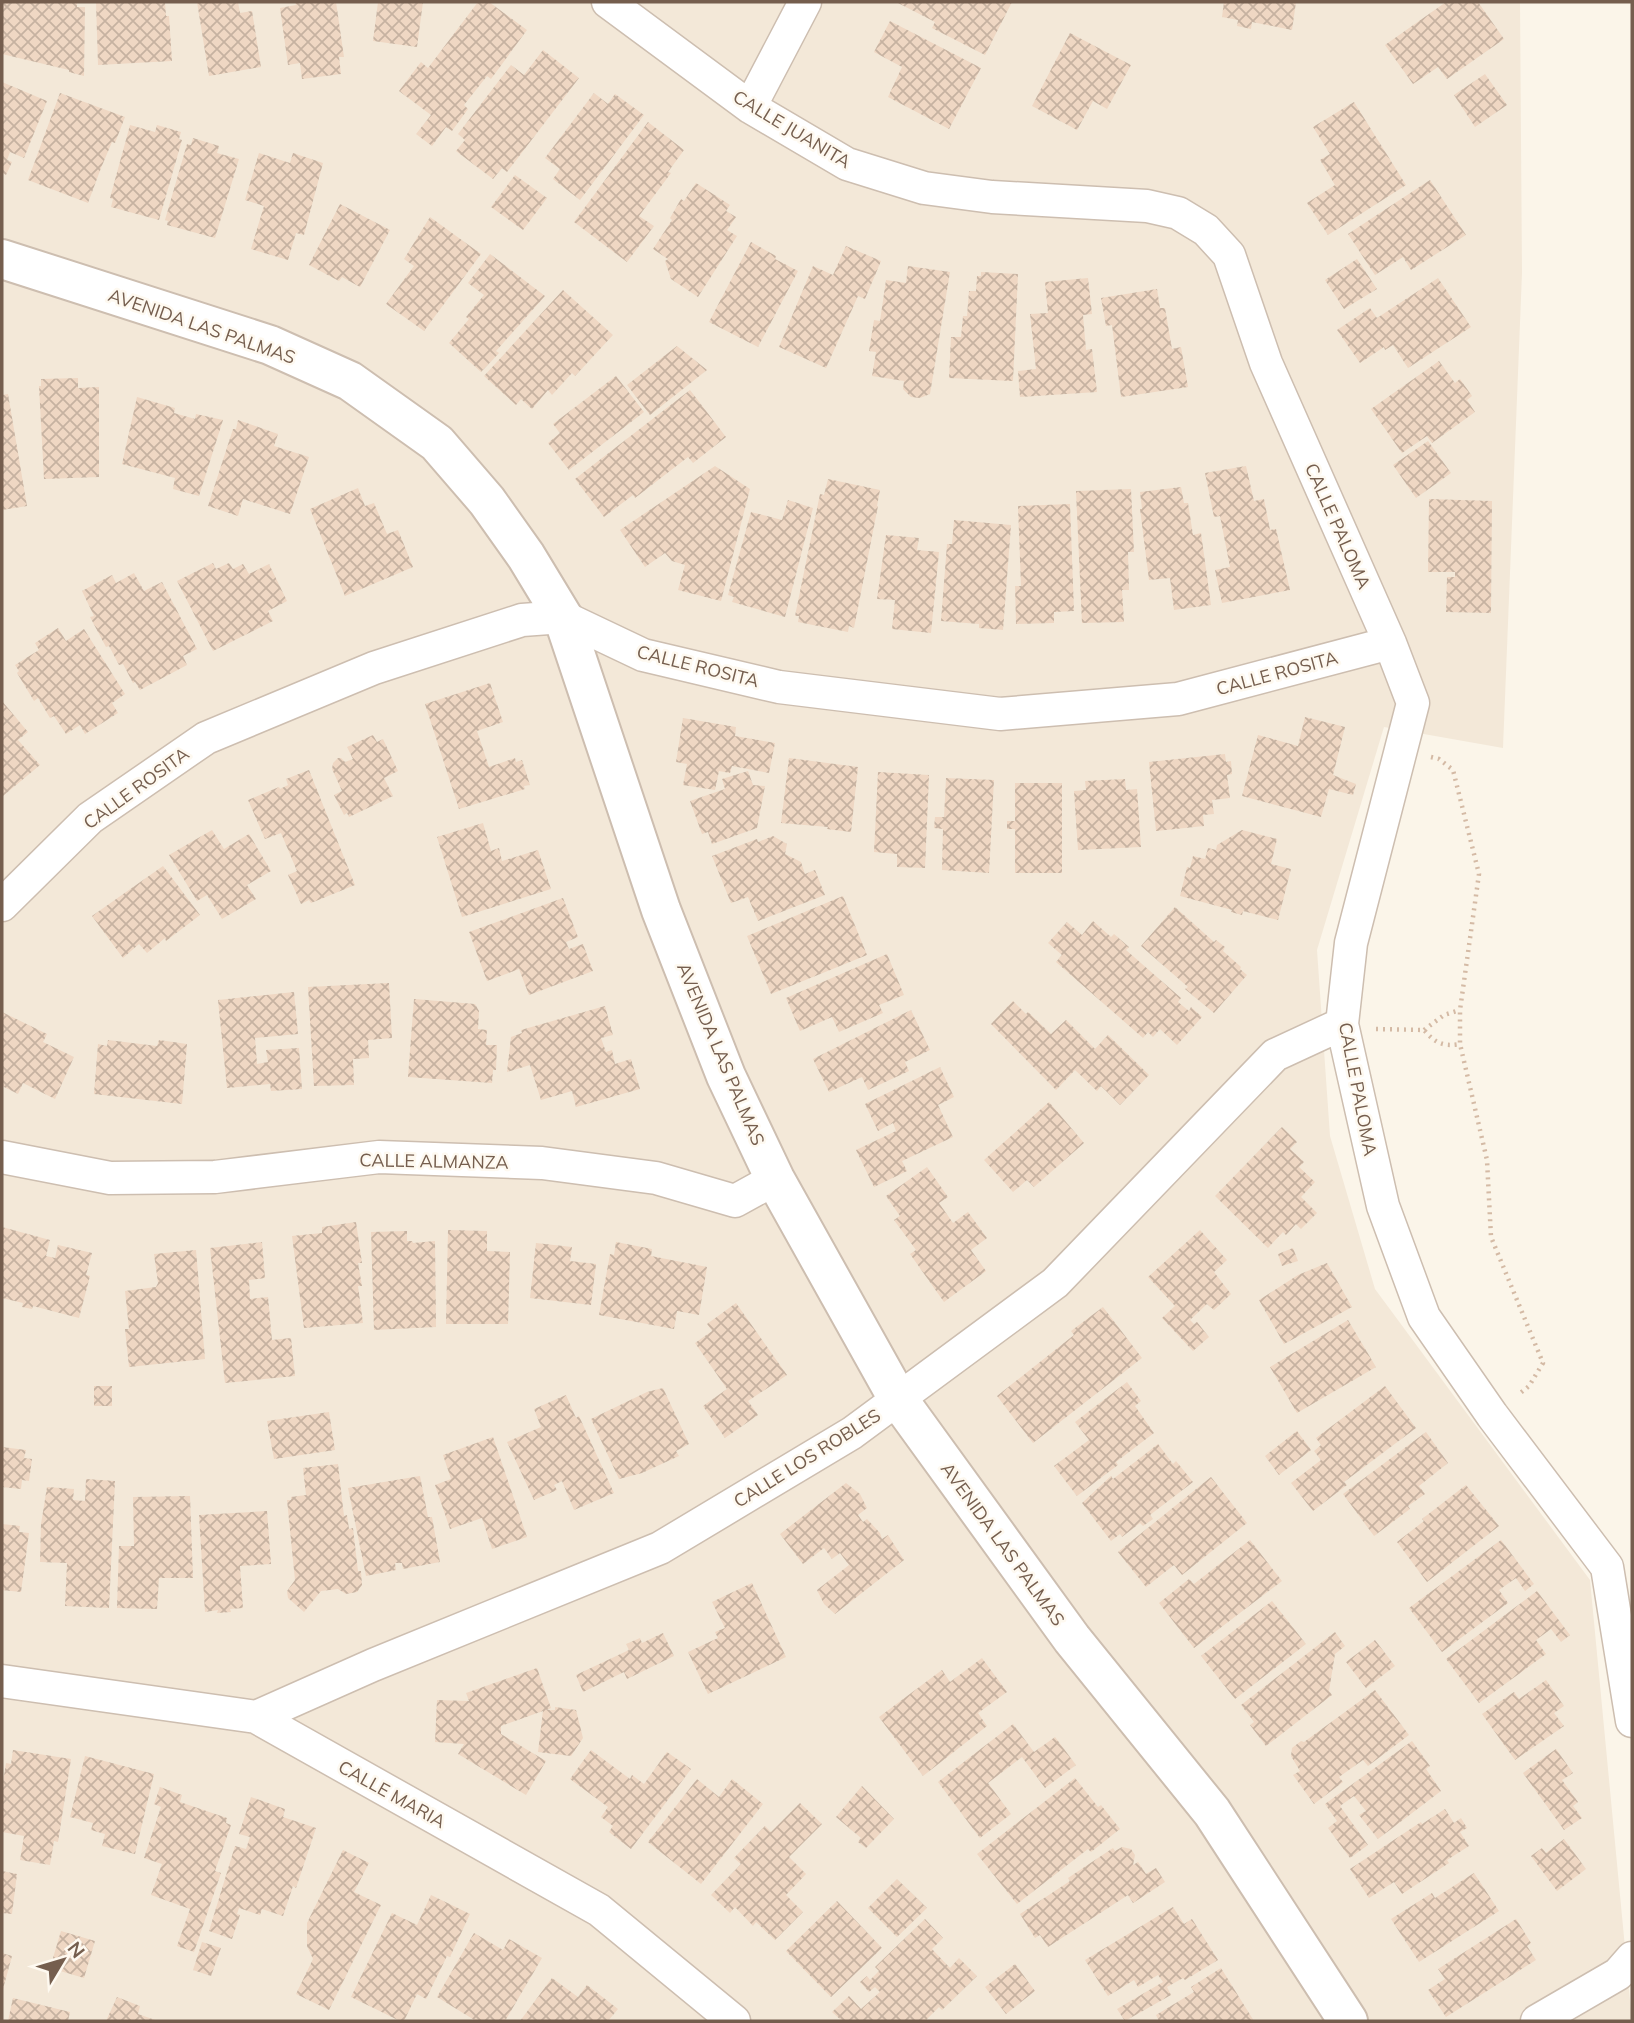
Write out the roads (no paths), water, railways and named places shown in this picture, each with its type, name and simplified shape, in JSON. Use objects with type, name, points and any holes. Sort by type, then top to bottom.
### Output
[{"type":"street","name":"CALLE JUANITA","points":[[608,2],[750,107],[847,164],[924,188],[992,197],[1147,206],[1178,213],[1206,230]]},
{"type":"street","points":[[750,107],[805,2]]},
{"type":"street","name":"CALLE PALOMA","points":[[1206,230],[1229,255],[1266,363],[1390,643],[1413,703],[1350,943],[1342,1024],[1383,1206],[1424,1317],[1492,1415],[1607,1567],[1632,1720]]},
{"type":"street","name":"AVENIDA LAS PALMAS","points":[[4,265],[270,345],[350,381],[437,443],[487,501],[526,556],[563,617],[661,910],[726,1076],[775,1179],[898,1399],[1072,1639],[1212,1812],[1348,2021]]},
{"type":"street","name":"CALLE ROSITA","points":[[2,905],[90,818],[206,737],[374,668],[522,620],[563,617],[643,655],[779,687],[1000,714],[1178,699],[1390,643]]},
{"type":"street","name":"CALLE LOS ROBLES","points":[[256,1717],[373,1665],[660,1548],[852,1433],[1055,1283],[1275,1055],[1342,1024]]},
{"type":"street","name":"CALLE ALMANZA","points":[[2,1157],[110,1178],[215,1177],[379,1157],[542,1163],[656,1178],[735,1201],[775,1179]]},
{"type":"street","name":"CALLE MARIA","points":[[2,1681],[256,1717],[599,1909],[734,2021]]},
{"type":"street","points":[[1537,2021],[1618,1974],[1632,1958]]}]
